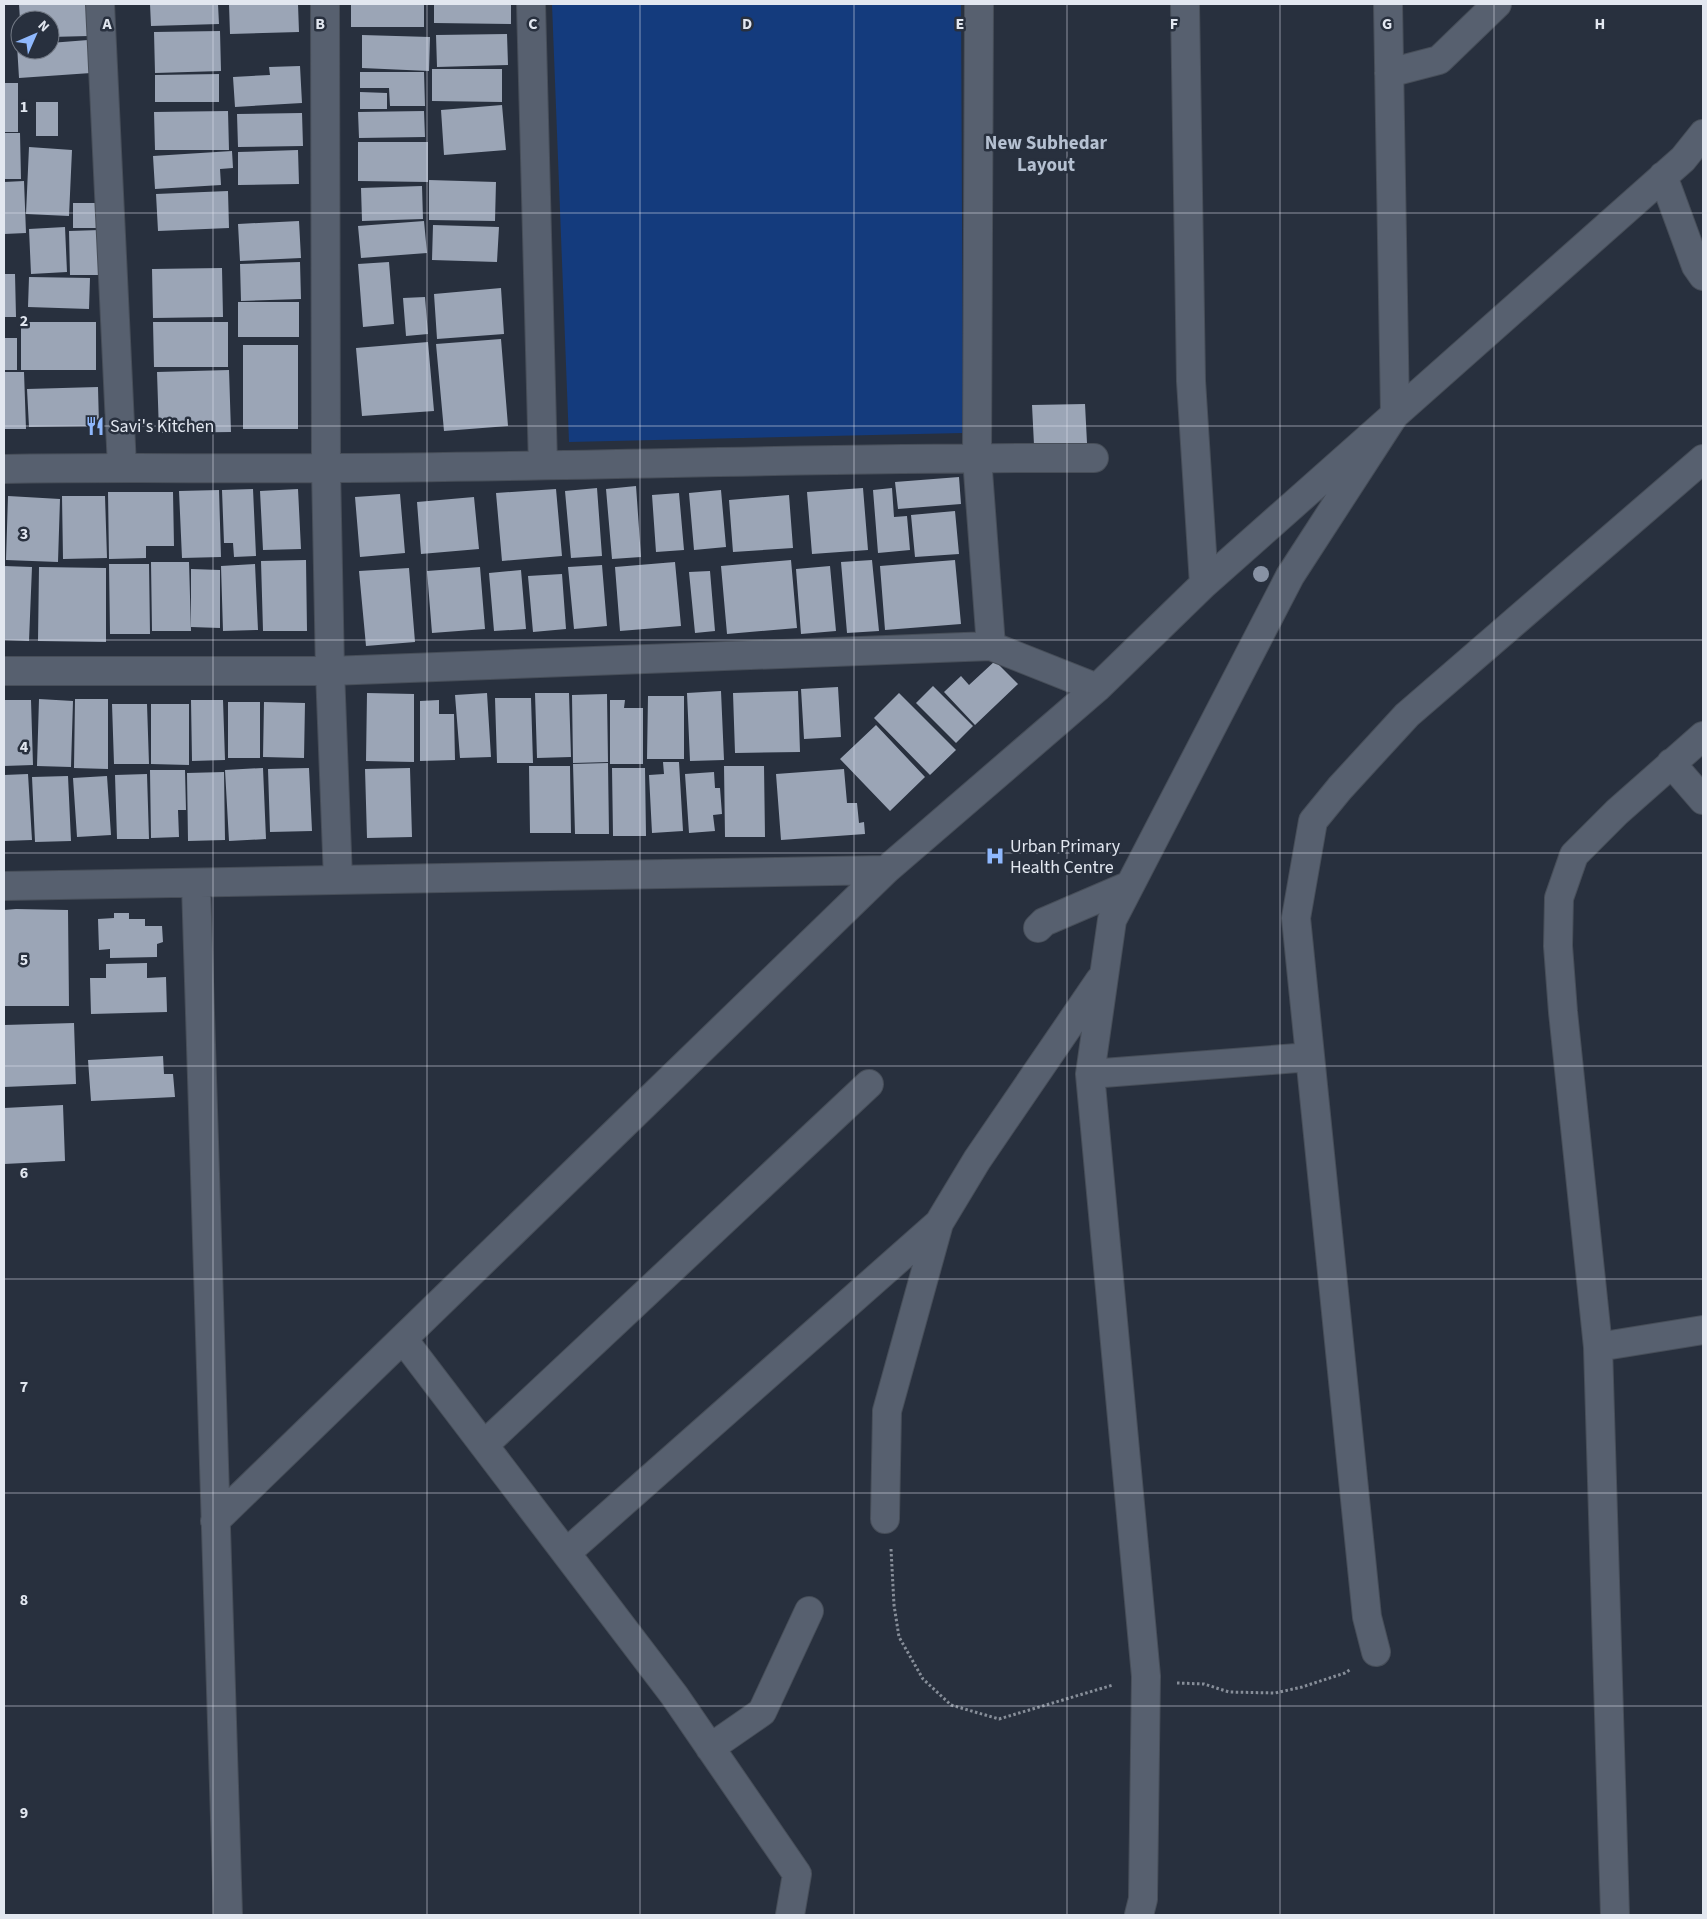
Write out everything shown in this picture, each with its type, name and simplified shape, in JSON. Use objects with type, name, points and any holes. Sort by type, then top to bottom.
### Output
[{"type":"street","points":[[100,4],[122,467]]},
{"type":"street","points":[[325,4],[326,468],[330,671],[338,879]]},
{"type":"street","points":[[531,4],[543,465]]},
{"type":"street","points":[[979,4],[977,458],[991,646]]},
{"type":"street","points":[[1185,4],[1191,380],[1204,584]]},
{"type":"street","points":[[1140,1915],[1143,1899],[1146,1676],[1090,1074],[1112,920],[1290,576],[1395,414],[1388,4]]},
{"type":"street","points":[[1389,73],[1439,60],[1498,4]]},
{"type":"street","points":[[216,1521],[886,870],[1096,688],[1204,584],[1683,159],[1703,134]]},
{"type":"street","points":[[1663,176],[1696,266],[1703,276]]},
{"type":"street","points":[[4,469],[122,467],[326,468],[977,458],[1094,458]]},
{"type":"street","points":[[1376,1652],[1366,1617],[1296,918],[1313,821],[1340,788],[1407,715],[1703,459]]},
{"type":"street","points":[[4,671],[330,671],[991,646],[1096,688]]},
{"type":"street","points":[[1616,1915],[1598,1346],[1563,1012],[1558,946],[1560,898],[1574,855],[1617,812],[1703,736]]},
{"type":"street","points":[[1671,763],[1703,800]]},
{"type":"street","points":[[4,886],[886,870]]},
{"type":"street","points":[[196,884],[228,1915]]},
{"type":"street","points":[[1038,928],[1044,922],[1130,885]]},
{"type":"street","points":[[884,1519],[887,1411],[939,1223],[977,1160],[1104,975]]},
{"type":"street","points":[[1090,1074],[1310,1057]]},
{"type":"street","points":[[484,1445],[869,1084]]},
{"type":"street","points":[[566,1553],[939,1223]]},
{"type":"street","points":[[1598,1346],[1703,1330]]},
{"type":"street","points":[[403,1339],[674,1695],[797,1874],[790,1915]]},
{"type":"street","points":[[710,1748],[762,1712],[809,1611]]},
{"type":"path","points":[[884,1519],[890,1543],[894,1605],[900,1637],[923,1679],[951,1705],[999,1719],[1146,1676],[1183,1684],[1204,1684],[1229,1692],[1275,1692],[1344,1673],[1376,1652]]},
{"type":"shaded area","points":[[552,4],[961,4],[963,433],[569,442]]},
{"type":"building","points":[[19,4],[88,4],[89,36],[60,37],[60,10],[19,10]]},
{"type":"building","points":[[150,4],[218,4],[219,24],[151,26]]},
{"type":"building","points":[[229,4],[298,4],[299,32],[230,34]]},
{"type":"building","points":[[351,4],[424,4],[424,27],[351,27]]},
{"type":"building","points":[[434,4],[511,4],[511,24],[434,23]]},
{"type":"building","points":[[220,31],[221,71],[155,73],[154,32]]},
{"type":"building","points":[[507,34],[508,65],[437,67],[436,35]]},
{"type":"building","points":[[362,35],[430,37],[429,71],[362,68]]},
{"type":"building","points":[[88,40],[91,73],[19,78],[18,60],[60,60],[60,42]]},
{"type":"building","points":[[300,66],[302,103],[235,107],[233,77],[270,75],[269,67]]},
{"type":"building","points":[[432,69],[502,69],[502,102],[432,101]]},
{"type":"building","points":[[360,72],[424,72],[425,106],[390,106],[389,88],[360,88]]},
{"type":"building","points":[[219,74],[219,102],[155,102],[155,75]]},
{"type":"building","points":[[4,83],[18,83],[18,132],[4,132]]},
{"type":"building","points":[[360,92],[387,93],[387,109],[360,109]]},
{"type":"building","points":[[36,102],[58,102],[58,136],[36,136]]},
{"type":"building","points":[[502,105],[506,150],[444,155],[441,110]]},
{"type":"building","points":[[228,111],[229,150],[155,150],[154,112]]},
{"type":"building","points":[[424,111],[425,137],[359,138],[358,112]]},
{"type":"building","points":[[302,113],[303,146],[238,147],[237,114]]},
{"type":"building","points":[[4,133],[20,133],[21,179],[4,179]]},
{"type":"building","points":[[358,142],[428,142],[428,182],[358,181]]},
{"type":"building","points":[[29,147],[72,150],[69,216],[26,214]]},
{"type":"building","points":[[298,150],[299,184],[238,185],[238,152]]},
{"type":"building","points":[[232,151],[233,168],[220,169],[221,185],[155,189],[153,156]]},
{"type":"building","points":[[429,180],[496,182],[495,221],[429,220]]},
{"type":"building","points":[[24,181],[26,233],[4,234],[4,182]]},
{"type":"building","points":[[422,186],[423,219],[362,221],[361,188]]},
{"type":"building","points":[[228,191],[229,228],[158,231],[156,194]]},
{"type":"building","points":[[73,203],[100,203],[100,228],[73,228]]},
{"type":"building","points":[[299,221],[301,258],[240,261],[238,224]]},
{"type":"building","points":[[424,221],[427,253],[361,258],[358,226]]},
{"type":"building","points":[[433,225],[499,227],[497,262],[432,260]]},
{"type":"building","points":[[65,227],[67,272],[31,274],[29,229]]},
{"type":"building","points":[[100,230],[101,275],[70,275],[69,231]]},
{"type":"building","points":[[300,262],[301,299],[241,301],[240,264]]},
{"type":"building","points":[[389,262],[394,324],[363,327],[358,264]]},
{"type":"building","points":[[222,268],[223,317],[153,318],[152,269]]},
{"type":"building","points":[[4,274],[15,274],[16,317],[4,317]]},
{"type":"building","points":[[29,277],[90,278],[89,309],[28,307]]},
{"type":"building","points":[[501,288],[504,334],[437,339],[434,294]]},
{"type":"building","points":[[425,297],[428,334],[406,336],[403,298]]},
{"type":"building","points":[[238,302],[299,302],[299,337],[238,337]]},
{"type":"building","points":[[21,322],[96,322],[96,370],[21,370]]},
{"type":"building","points":[[153,322],[228,322],[228,367],[154,367]]},
{"type":"building","points":[[4,338],[17,338],[17,370],[4,370]]},
{"type":"building","points":[[501,339],[508,426],[444,431],[436,344]]},
{"type":"building","points":[[428,342],[434,411],[362,416],[356,348]]},
{"type":"building","points":[[243,345],[298,345],[298,429],[243,429]]},
{"type":"building","points":[[229,370],[231,432],[159,433],[157,372]]},
{"type":"building","points":[[4,372],[24,372],[26,429],[4,429]]},
{"type":"building","points":[[98,387],[99,426],[29,427],[27,389]]},
{"type":"building","points":[[1085,404],[1087,443],[1034,445],[1032,405]]},
{"type":"building","points":[[959,477],[961,504],[898,509],[895,482]]},
{"type":"building","points":[[636,486],[641,557],[612,559],[606,489]]},
{"type":"building","points":[[597,488],[602,556],[571,558],[565,491]]},
{"type":"building","points":[[863,488],[868,550],[812,554],[807,492]]},
{"type":"building","points":[[892,488],[894,517],[907,516],[910,550],[878,553],[873,490]]},
{"type":"building","points":[[253,489],[256,556],[234,557],[233,543],[224,543],[222,490]]},
{"type":"building","points":[[298,489],[301,549],[263,550],[260,491]]},
{"type":"building","points":[[556,489],[562,556],[502,561],[496,493]]},
{"type":"building","points":[[219,490],[221,557],[182,558],[179,491]]},
{"type":"building","points":[[721,490],[726,547],[694,550],[689,493]]},
{"type":"building","points":[[108,492],[173,492],[174,546],[146,546],[146,558],[109,559]]},
{"type":"building","points":[[679,493],[684,550],[656,552],[652,495]]},
{"type":"building","points":[[400,494],[405,553],[360,557],[355,497]]},
{"type":"building","points":[[789,495],[793,548],[733,552],[729,500]]},
{"type":"building","points":[[8,496],[60,499],[58,562],[6,560]]},
{"type":"building","points":[[62,496],[105,496],[107,558],[63,559]]},
{"type":"building","points":[[474,497],[479,549],[421,554],[417,502]]},
{"type":"building","points":[[955,511],[959,554],[915,557],[911,515]]},
{"type":"building","points":[[306,560],[307,631],[263,631],[261,561]]},
{"type":"building","points":[[791,560],[797,628],[727,634],[721,566]]},
{"type":"building","points":[[872,560],[879,631],[847,633],[841,562]]},
{"type":"building","points":[[955,560],[961,624],[885,630],[880,566]]},
{"type":"building","points":[[151,562],[189,562],[191,631],[152,631]]},
{"type":"building","points":[[675,562],[681,626],[620,631],[615,567]]},
{"type":"building","points":[[109,564],[149,564],[150,634],[110,634]]},
{"type":"building","points":[[255,564],[258,630],[223,631],[221,566]]},
{"type":"building","points":[[602,565],[607,626],[574,629],[568,567]]},
{"type":"building","points":[[4,566],[32,567],[29,641],[4,640]]},
{"type":"building","points":[[830,566],[836,631],[801,634],[796,569]]},
{"type":"building","points":[[39,567],[106,568],[106,642],[38,641]]},
{"type":"building","points":[[480,567],[485,629],[432,633],[427,571]]},
{"type":"building","points":[[409,568],[415,642],[366,646],[359,571]]},
{"type":"building","points":[[191,569],[220,570],[220,628],[191,627]]},
{"type":"building","points":[[521,570],[526,629],[494,631],[489,573]]},
{"type":"building","points":[[710,571],[715,631],[695,633],[689,572]]},
{"type":"building","points":[[562,574],[566,629],[533,632],[528,576]]},
{"type":"building","points":[[995,661],[1018,684],[975,725],[944,692],[961,676],[969,685]]},
{"type":"building","points":[[933,686],[973,726],[956,743],[916,703]]},
{"type":"building","points":[[838,687],[841,737],[804,739],[801,689]]},
{"type":"building","points":[[721,691],[724,760],[690,761],[687,693]]},
{"type":"building","points":[[798,691],[800,752],[735,753],[733,693]]},
{"type":"building","points":[[367,693],[414,694],[414,762],[366,761]]},
{"type":"building","points":[[487,693],[491,757],[460,758],[455,695]]},
{"type":"building","points":[[535,693],[569,693],[571,757],[537,758]]},
{"type":"building","points":[[899,693],[956,750],[930,775],[874,718]]},
{"type":"building","points":[[607,694],[608,762],[573,763],[572,695]]},
{"type":"building","points":[[648,696],[684,696],[684,759],[647,759]]},
{"type":"building","points":[[495,698],[531,698],[533,763],[497,763]]},
{"type":"building","points":[[39,699],[73,701],[71,767],[37,766]]},
{"type":"building","points":[[75,699],[108,699],[108,769],[74,768]]},
{"type":"building","points":[[4,700],[31,700],[33,765],[4,766]]},
{"type":"building","points":[[191,700],[223,700],[225,760],[192,761]]},
{"type":"building","points":[[439,700],[439,714],[454,714],[455,760],[420,761],[420,701]]},
{"type":"building","points":[[610,700],[625,700],[624,708],[643,708],[643,764],[610,764]]},
{"type":"building","points":[[228,702],[260,702],[260,758],[228,758]]},
{"type":"building","points":[[264,702],[305,703],[304,758],[263,757]]},
{"type":"building","points":[[112,704],[147,704],[149,764],[114,764]]},
{"type":"building","points":[[151,704],[189,704],[189,765],[151,764]]},
{"type":"building","points":[[876,725],[925,777],[890,811],[840,759]]},
{"type":"building","points":[[663,762],[679,762],[683,831],[652,833],[649,775],[664,774]]},
{"type":"building","points":[[608,763],[609,834],[575,834],[573,764]]},
{"type":"building","points":[[529,766],[570,766],[571,833],[530,833]]},
{"type":"building","points":[[724,766],[764,766],[765,837],[725,837]]},
{"type":"building","points":[[263,768],[266,839],[229,841],[225,770]]},
{"type":"building","points":[[309,768],[312,831],[270,832],[268,769]]},
{"type":"building","points":[[410,768],[412,837],[367,838],[365,769]]},
{"type":"building","points":[[612,768],[645,768],[646,836],[613,836]]},
{"type":"building","points":[[844,769],[847,803],[857,803],[859,823],[864,822],[865,834],[781,840],[776,774]]},
{"type":"building","points":[[150,770],[185,770],[186,810],[178,810],[179,837],[151,838]]},
{"type":"building","points":[[224,772],[225,840],[188,841],[187,773]]},
{"type":"building","points":[[714,772],[715,788],[720,788],[722,814],[713,815],[715,831],[689,833],[685,774]]},
{"type":"building","points":[[28,774],[32,840],[4,841],[4,775]]},
{"type":"building","points":[[147,774],[149,839],[117,839],[115,775]]},
{"type":"building","points":[[68,776],[71,841],[35,842],[32,777]]},
{"type":"building","points":[[107,776],[111,835],[77,837],[73,778]]},
{"type":"building","points":[[4,910],[68,910],[69,1006],[4,1006]]},
{"type":"building","points":[[114,913],[129,913],[129,919],[145,919],[145,926],[162,926],[163,942],[157,944],[157,957],[110,958],[110,949],[99,950],[98,919],[114,918]]},
{"type":"building","points":[[147,963],[147,978],[166,977],[167,1012],[91,1014],[90,978],[106,978],[106,964]]},
{"type":"building","points":[[74,1023],[76,1084],[4,1087],[4,1025]]},
{"type":"building","points":[[163,1056],[164,1074],[173,1074],[175,1097],[91,1101],[88,1060]]},
{"type":"building","points":[[63,1105],[65,1161],[4,1164],[4,1108]]},
{"type":"place","name":"Savi's Kitchen","points":[[95,426]]},
{"type":"place","name":"Urban Primary Health Centre","points":[[995,856]]},
{"type":"district","name":"New Subhedar Layout","points":[[1046,154]]}]
